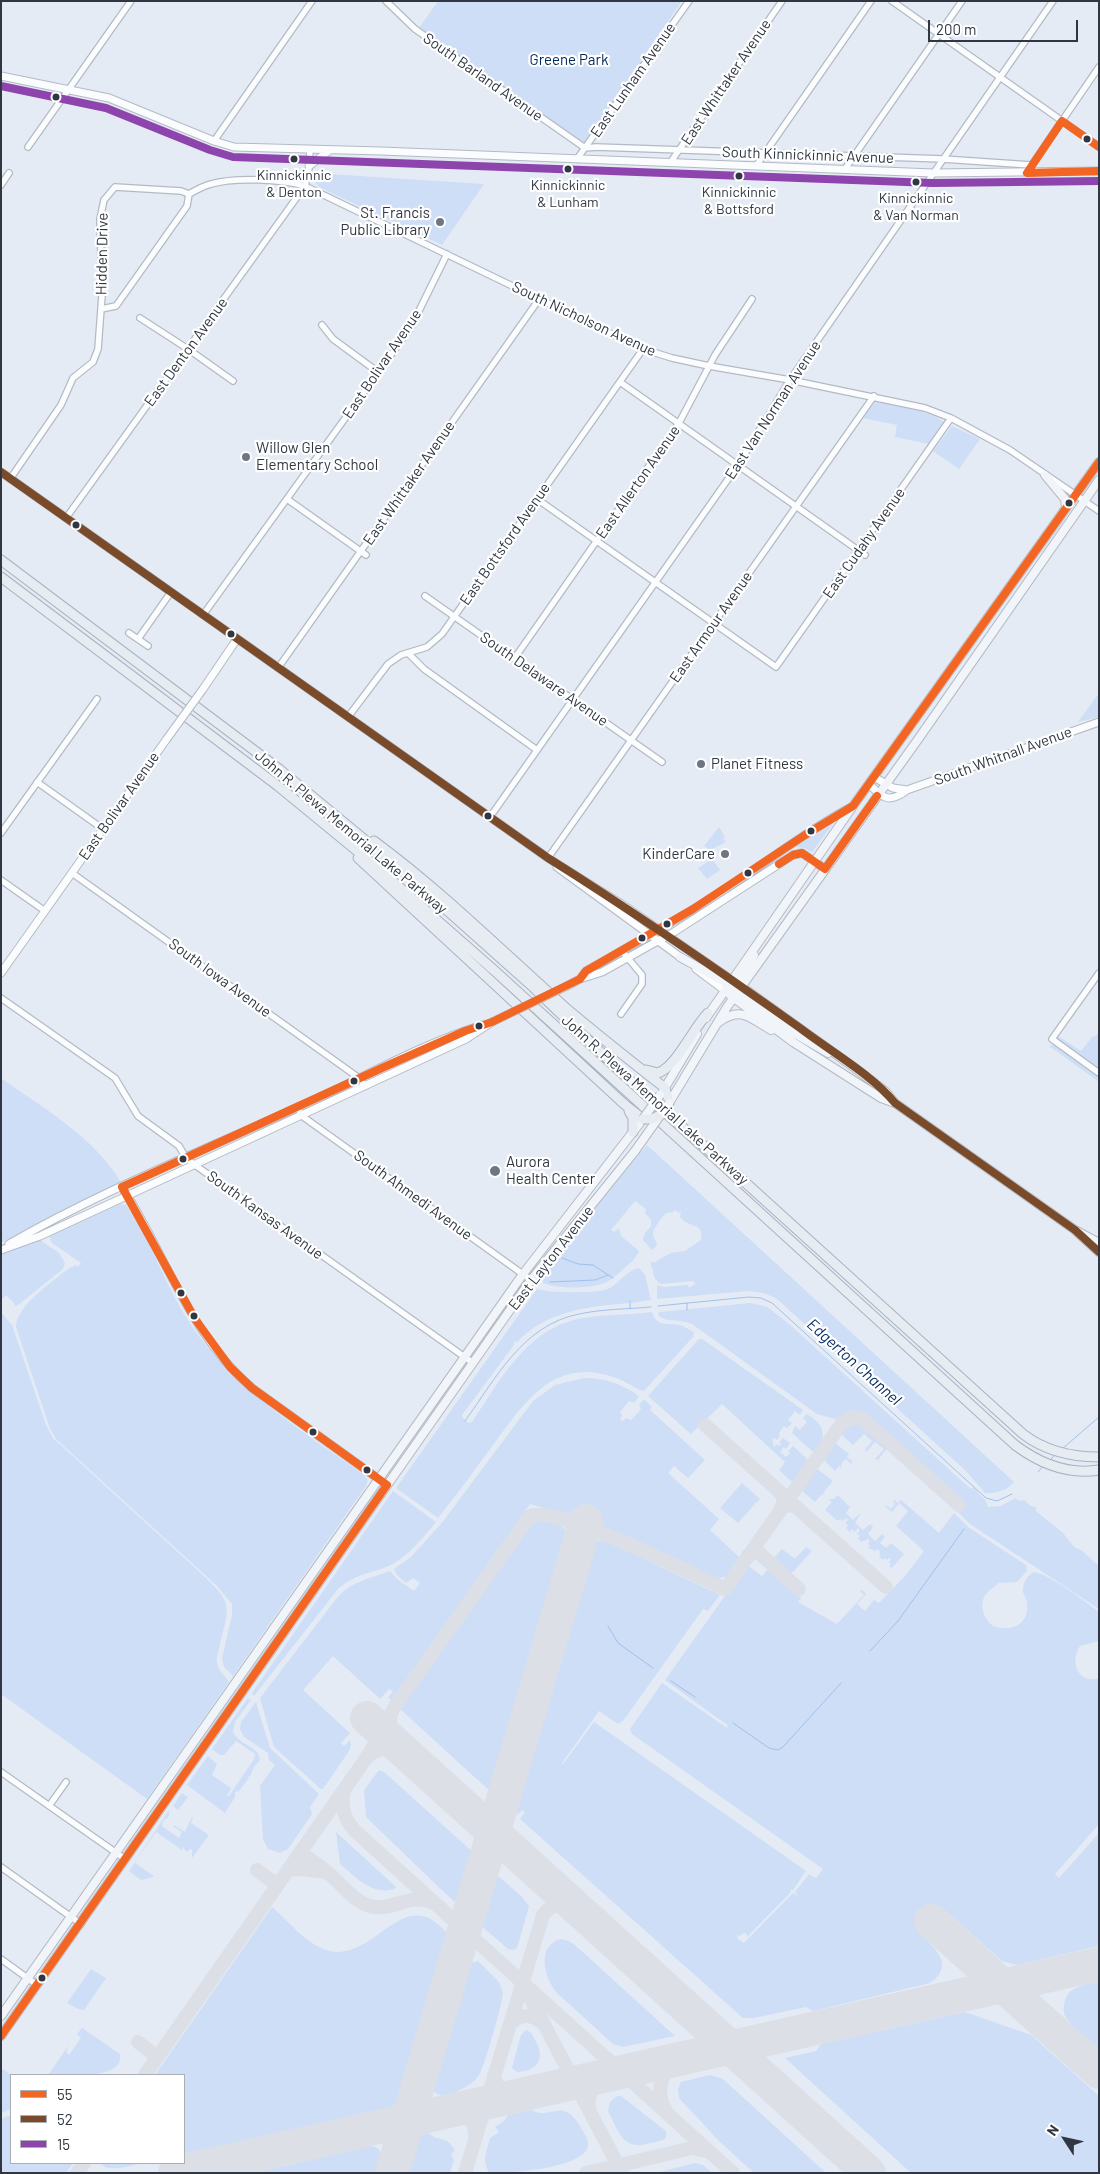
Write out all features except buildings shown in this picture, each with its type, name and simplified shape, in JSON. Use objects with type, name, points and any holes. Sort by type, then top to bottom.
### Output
[{"type":"main road","name":"East Layton Avenue","points":[[1,2036],[531,1280],[660,1116],[715,1024],[732,988],[768,928],[1099,462]]},
{"type":"main road","points":[[1045,475],[1065,499],[1066,507]]},
{"type":"main road","name":"East Layton Avenue","points":[[638,1117],[663,1091],[708,1013],[732,988],[825,869],[886,785],[1099,480]]},
{"type":"main road","name":"John R. Plewa Memorial Lake Parkway","points":[[1,560],[278,769],[404,873],[483,943],[648,1097],[737,1175],[1027,1438],[1055,1451],[1095,1457]]},
{"type":"main road","name":"John R. Plewa Memorial Lake Parkway","points":[[1,579],[278,786],[374,864],[496,972],[1014,1445],[1044,1463],[1076,1471],[1099,1470]]},
{"type":"main road","points":[[278,769],[399,860],[513,958],[567,1008],[640,1068],[670,1100],[694,1051],[732,988]]},
{"type":"main road","points":[[278,786],[494,982],[638,1117],[652,1119],[660,1116]]},
{"type":"main road","points":[[680,957],[732,988],[855,1068],[886,1092],[895,1103],[1075,1230],[1099,1243]]},
{"type":"main road","points":[[732,988],[793,1042]]},
{"type":"main road","points":[[640,1068],[658,1072],[670,1066],[698,1024],[708,1013]]},
{"type":"main road","points":[[715,1024],[735,1013],[742,1014],[793,1042],[881,1098],[895,1103]]},
{"type":"main road","points":[[633,1132],[638,1117]]},
{"type":"main road","name":"East Layton Avenue","points":[[1,2016],[523,1274],[633,1132]]},
{"type":"main road","points":[[1075,1230],[1099,1252]]},
{"type":"street","points":[[28,148],[131,1]]},
{"type":"street","points":[[214,141],[312,1]]},
{"type":"street","name":"South Barland Avenue","points":[[386,1],[395,4],[415,29],[585,148]]},
{"type":"street","name":"East Lunham Avenue","points":[[577,158],[689,1]]},
{"type":"street","name":"East Whittaker Avenue","points":[[670,163],[782,1]]},
{"type":"street","points":[[756,166],[872,1]]},
{"type":"street","points":[[892,1],[1099,146]]},
{"type":"street","points":[[845,169],[962,1]]},
{"type":"street","name":"East Van Norman Avenue","points":[[490,817],[738,465],[790,380],[1053,1]]},
{"type":"street","points":[[396,21],[403,16]]},
{"type":"street","points":[[1027,173],[1099,67]]},
{"type":"street","name":"South Kinnickinnic Avenue","points":[[1,76],[109,98],[214,141],[234,147],[577,158],[933,174],[1099,171]]},
{"type":"street","points":[[189,194],[210,184],[233,179],[294,183],[305,186],[310,148]]},
{"type":"street","name":"South Kinnickinnic Avenue","points":[[585,148],[943,159],[1031,165]]},
{"type":"street","points":[[309,166],[331,149]]},
{"type":"street","points":[[1,184],[9,173]]},
{"type":"street","name":"South Nicholson Avenue","points":[[305,186],[643,349],[709,366],[874,396],[925,408],[951,418],[1010,450],[1099,510]]},
{"type":"street","name":"East Denton Avenue","points":[[66,518],[305,186]]},
{"type":"street","name":"Hidden Drive","points":[[10,478],[61,405],[73,378],[93,362],[96,356],[101,309],[100,219],[104,200],[115,187],[181,191],[189,194],[188,206],[116,306],[101,309]]},
{"type":"street","name":"East Bolivar Avenue","points":[[204,615],[415,320],[447,254]]},
{"type":"street","name":"East Whittaker Avenue","points":[[278,668],[540,298]]},
{"type":"street","name":"East Allerton Avenue","points":[[514,658],[679,424],[723,342],[752,299]]},
{"type":"street","points":[[140,318],[233,381]]},
{"type":"street","points":[[322,325],[333,339],[378,372]]},
{"type":"street","name":"East Bottsford Avenue","points":[[348,717],[383,668],[393,659],[418,652],[434,643],[643,349]]},
{"type":"street","points":[[620,382],[865,555]]},
{"type":"street","name":"East Armour Avenue","points":[[548,858],[874,396]]},
{"type":"street","name":"East Cudahy Avenue","points":[[713,623],[776,667],[951,418]]},
{"type":"street","points":[[1,472],[548,858],[659,930],[732,988]]},
{"type":"street","points":[[287,499],[366,555]]},
{"type":"street","points":[[537,499],[713,623]]},
{"type":"street","points":[[138,639],[171,592]]},
{"type":"street","name":"South Delaware Avenue","points":[[425,596],[662,762]]},
{"type":"street","points":[[129,633],[148,646]]},
{"type":"street","name":"East Bolivar Avenue","points":[[1,973],[237,639]]},
{"type":"street","points":[[410,654],[424,670],[537,750]]},
{"type":"street","points":[[1,833],[97,699]]},
{"type":"street","name":"South Whitnall Avenue","points":[[879,794],[889,799],[907,790],[1099,722]]},
{"type":"street","points":[[874,777],[886,785],[907,790]]},
{"type":"street","points":[[37,782],[103,829]]},
{"type":"street","points":[[869,784],[879,794]]},
{"type":"street","points":[[580,979],[586,971],[651,935],[727,888],[824,821],[853,806]]},
{"type":"street","points":[[1,1249],[48,1222],[122,1187],[298,1108],[359,1078],[465,1031],[492,1022],[580,979],[602,972],[667,936],[793,855],[802,853],[825,869]]},
{"type":"street","points":[[548,858],[555,866],[680,957]]},
{"type":"street","name":"South Iowa Avenue","points":[[72,872],[359,1078],[365,1086]]},
{"type":"street","points":[[1,880],[45,911]]},
{"type":"street","points":[[621,1014],[643,980],[642,975],[622,951]]},
{"type":"street","points":[[1099,973],[1052,1039],[1099,1073]]},
{"type":"street","name":"South Kansas Avenue","points":[[1,998],[115,1078],[138,1116],[179,1146],[186,1158],[195,1165],[473,1363]]},
{"type":"street","points":[[1,1249],[40,1236],[253,1139],[466,1039],[492,1022]]},
{"type":"street","name":"South Ahmedi Avenue","points":[[298,1108],[302,1116],[531,1280]]},
{"type":"street","points":[[248,1129],[253,1139]]},
{"type":"street","points":[[122,1187],[148,1230],[188,1310],[202,1332],[232,1369],[260,1393],[387,1485]]},
{"type":"street","points":[[1,1772],[125,1860]]},
{"type":"street","points":[[49,1806],[66,1782]]},
{"type":"street","points":[[1,1867],[81,1924]]},
{"type":"street","points":[[1,1959],[37,1985]]},
{"type":"green space","name":"Greene Park","points":[[438,1],[682,1],[584,143],[419,28]]},
{"type":"green space","points":[[313,173],[484,184],[442,245],[319,187],[313,179]]},
{"type":"green space","points":[[875,402],[932,415],[944,423],[929,444],[895,437],[897,425],[863,418]]},
{"type":"green space","points":[[952,426],[980,439],[959,469],[933,451]]},
{"type":"green space","points":[[1099,693],[1099,717],[1078,722]]},
{"type":"green space","points":[[838,817],[812,852],[796,846],[816,829]]},
{"type":"green space","points":[[719,827],[726,842],[710,850],[704,846]]},
{"type":"green space","points":[[712,859],[720,870],[707,879],[698,868]]},
{"type":"green space","points":[[1099,1032],[1099,1082],[1049,1046],[1055,1044],[1058,1036],[1081,1051],[1093,1036],[1095,1037]]},
{"type":"green space","points":[[1,1078],[68,1125],[83,1138],[111,1167],[122,1184],[1,1243]]},
{"type":"green space","points":[[647,1145],[1014,1482],[1001,1491],[985,1493],[967,1472],[776,1298],[763,1293],[748,1291],[657,1299],[657,1285],[664,1287],[688,1285],[689,1288],[695,1284],[694,1281],[661,1284],[654,1277],[650,1264],[671,1253],[685,1251],[701,1240],[700,1230],[696,1226],[686,1223],[680,1217],[681,1211],[679,1213],[675,1210],[666,1213],[656,1226],[653,1236],[657,1245],[652,1250],[643,1240],[645,1233],[651,1226],[651,1220],[645,1213],[646,1209],[635,1201],[611,1230],[614,1232],[619,1228],[621,1236],[639,1251],[627,1266],[611,1280],[598,1285],[565,1287],[543,1283],[542,1276],[567,1242]]},
{"type":"green space","points":[[120,1204],[126,1205],[135,1216],[175,1299],[208,1348],[248,1389],[363,1474],[368,1480],[366,1486],[233,1676],[224,1667],[222,1659],[232,1615],[232,1604],[217,1586],[56,1439],[50,1429],[16,1327],[22,1311],[36,1295],[68,1269],[76,1265],[78,1267],[81,1263],[52,1243],[49,1236]]},
{"type":"green space","points":[[40,1240],[59,1253],[65,1263],[63,1269],[18,1305],[15,1306],[6,1295],[1,1300],[1,1255]]},
{"type":"green space","points":[[639,1268],[645,1275],[651,1300],[631,1303],[630,1301],[629,1303],[583,1309],[569,1312],[542,1323],[517,1342],[514,1341],[514,1345],[462,1415],[468,1423],[472,1422],[505,1373],[530,1344],[563,1324],[583,1318],[652,1312],[659,1322],[680,1325],[694,1332],[693,1337],[644,1391],[619,1379],[595,1373],[576,1373],[560,1377],[545,1385],[519,1410],[438,1518],[396,1488],[537,1289],[574,1292],[604,1290],[614,1286],[624,1276]]},
{"type":"green space","points":[[751,1303],[767,1307],[788,1323],[963,1482],[970,1488],[974,1488],[986,1501],[988,1507],[1001,1506],[1015,1498],[1019,1501],[1024,1500],[1031,1506],[1036,1507],[1036,1511],[1063,1533],[1074,1547],[1081,1550],[1099,1566],[1099,1609],[970,1524],[956,1510],[962,1503],[865,1416],[852,1413],[835,1419],[817,1414],[692,1324],[665,1319],[658,1315],[659,1312]]},
{"type":"green space","points":[[1,1312],[12,1325],[46,1425],[53,1438],[205,1577],[220,1594],[226,1607],[227,1614],[217,1661],[219,1669],[229,1682],[147,1799],[1,1694]]},
{"type":"green space","points":[[699,1339],[702,1339],[803,1410],[800,1415],[795,1411],[788,1420],[792,1423],[787,1428],[784,1426],[777,1440],[774,1438],[772,1440],[774,1447],[777,1444],[779,1446],[781,1444],[779,1442],[783,1438],[790,1443],[786,1449],[784,1447],[780,1452],[786,1457],[790,1453],[788,1451],[793,1446],[808,1460],[808,1463],[793,1483],[779,1470],[785,1462],[722,1404],[691,1434],[648,1396]]},
{"type":"green space","points":[[584,1378],[613,1382],[639,1396],[634,1403],[629,1401],[620,1412],[622,1415],[620,1419],[623,1421],[626,1418],[631,1420],[641,1409],[639,1405],[644,1399],[652,1407],[650,1410],[705,1460],[688,1478],[674,1466],[668,1473],[719,1519],[710,1530],[739,1557],[726,1576],[717,1579],[600,1525],[530,1504],[392,1700],[388,1698],[393,1691],[389,1689],[380,1699],[333,1656],[303,1690],[350,1733],[341,1743],[344,1746],[350,1740],[349,1751],[323,1789],[321,1789],[274,1747],[260,1698],[343,1592],[361,1581],[390,1571],[398,1580],[414,1591],[420,1583],[413,1578],[406,1583],[397,1575],[394,1569],[411,1557],[441,1524],[533,1401],[555,1385]]},
{"type":"green space","points":[[807,1414],[817,1422],[822,1431],[822,1441],[816,1451],[812,1451],[792,1433],[795,1426],[800,1430],[807,1422],[803,1418]]},
{"type":"green space","points":[[851,1423],[861,1424],[888,1447],[878,1460],[875,1459],[884,1449],[875,1442],[866,1452],[865,1450],[872,1441],[864,1434],[853,1445],[841,1434]]},
{"type":"green space","points":[[835,1443],[849,1454],[847,1457],[853,1462],[851,1464],[846,1459],[841,1464],[842,1468],[839,1466],[835,1471],[823,1459]]},
{"type":"green space","points":[[816,1468],[833,1481],[823,1493],[825,1496],[822,1494],[815,1502],[801,1490]]},
{"type":"green space","points":[[742,1483],[760,1499],[756,1503],[754,1502],[755,1504],[738,1523],[720,1508]]},
{"type":"green space","points":[[393,1491],[436,1522],[404,1557],[384,1568],[357,1577],[338,1589],[254,1696],[252,1693]]},
{"type":"green space","points":[[838,1495],[850,1507],[846,1513],[853,1520],[860,1515],[855,1523],[863,1530],[870,1524],[873,1527],[868,1534],[875,1541],[882,1534],[885,1537],[880,1543],[886,1548],[891,1543],[904,1554],[892,1568],[889,1566],[891,1559],[887,1560],[884,1558],[883,1560],[879,1557],[879,1549],[876,1551],[868,1548],[870,1541],[868,1539],[861,1542],[858,1538],[860,1536],[857,1534],[860,1530],[858,1528],[855,1532],[852,1529],[850,1532],[846,1528],[848,1525],[845,1523],[848,1520],[846,1518],[843,1521],[840,1519],[838,1521],[825,1510],[832,1502],[828,1499],[834,1499]]},
{"type":"green space","points":[[894,1500],[898,1503],[901,1500],[939,1533],[954,1513],[968,1527],[1026,1565],[1027,1571],[1017,1582],[998,1583],[984,1598],[982,1603],[983,1611],[987,1620],[993,1626],[1000,1628],[1013,1627],[1023,1621],[1027,1610],[1027,1602],[1023,1592],[1024,1585],[1028,1577],[1034,1572],[1058,1583],[1099,1612],[1099,1641],[1080,1646],[1077,1652],[1076,1665],[1081,1675],[1086,1678],[1099,1678],[1099,1824],[1055,1874],[1059,1878],[1099,1833],[1099,1946],[1017,1965],[1002,1961],[941,1907],[918,1932],[936,1950],[942,1963],[942,1969],[938,1976],[930,1983],[813,2011],[806,2007],[754,2018],[743,2018],[520,1819],[525,1812],[522,1810],[517,1815],[512,1810],[593,1543],[600,1540],[609,1542],[720,1595],[708,1611],[703,1609],[623,1721],[618,1724],[599,1711],[562,1763],[594,1722],[806,1871],[793,1890],[791,1889],[791,1892],[747,1937],[747,1934],[744,1933],[740,1936],[738,1935],[737,1938],[744,1943],[793,1893],[798,1896],[795,1892],[809,1874],[816,1878],[823,1869],[632,1734],[630,1729],[662,1683],[727,1728],[728,1725],[665,1680],[747,1565],[762,1576],[768,1569],[801,1598],[798,1602],[837,1624],[864,1595],[860,1591],[862,1590],[866,1594],[857,1604],[865,1611],[874,1600],[879,1603],[906,1575],[924,1551],[896,1526],[908,1511],[899,1503],[892,1512],[885,1506],[891,1509],[895,1504]]},
{"type":"green space","points":[[545,1520],[556,1523],[565,1529],[569,1539],[492,1793],[400,1709],[528,1528],[535,1521]]},
{"type":"green space","points":[[806,1547],[812,1551],[793,1572],[789,1572],[774,1558],[782,1549],[795,1559]]},
{"type":"green space","points":[[248,1698],[251,1700],[235,1722],[233,1732],[239,1740],[256,1752],[260,1760],[250,1776],[247,1777],[249,1778],[238,1792],[236,1791],[235,1797],[225,1813],[187,1785],[208,1756],[217,1764],[212,1775],[231,1788],[227,1796],[229,1796],[254,1759],[255,1754],[236,1741],[224,1755],[220,1755],[212,1749]]},
{"type":"green space","points":[[256,1702],[270,1748],[319,1794],[310,1807],[312,1814],[288,1849],[280,1853],[268,1849],[263,1839],[260,1786],[275,1765],[269,1760],[268,1753],[244,1737],[240,1729],[241,1722]]},
{"type":"green space","points":[[379,1770],[384,1772],[475,1854],[462,1897],[455,1902],[366,1817],[364,1790]]},
{"type":"green space","points":[[182,1793],[188,1797],[178,1810],[173,1806]]},
{"type":"green space","points":[[169,1810],[169,1816],[163,1821],[162,1826],[179,1838],[182,1832],[173,1826],[185,1832],[192,1817],[191,1823],[209,1835],[192,1858],[192,1850],[190,1849],[187,1852],[184,1846],[182,1850],[156,1832],[129,1871]]},
{"type":"green space","points":[[336,1832],[396,1888],[380,1890],[373,1888],[358,1880],[340,1864]]},
{"type":"green space","points":[[135,1863],[154,1876],[141,1880],[129,1871]]},
{"type":"green space","points":[[497,1875],[522,1897],[529,1906],[517,1948],[514,1950],[508,1949],[478,1923],[491,1879]]},
{"type":"green space","points":[[272,1907],[309,1941],[323,1949],[338,1952],[353,1949],[403,1918],[416,1915],[429,1918],[450,1936],[400,2105],[185,2154],[185,2074],[156,2074]]},
{"type":"green space","points":[[561,1939],[575,1945],[675,2036],[623,2047],[613,2044],[557,1993],[549,1980],[546,1972],[545,1955],[553,1943]]},
{"type":"green space","points":[[478,1961],[499,1982],[503,1993],[493,2035],[482,2069],[476,2079],[468,2086],[457,2091],[447,2095],[440,2095],[434,2091],[430,2082],[463,1970],[471,1963]]},
{"type":"green space","points":[[91,1969],[106,1978],[84,2010],[78,2009],[67,2003]]},
{"type":"green space","points":[[1099,1981],[1099,2049],[1071,2024],[1064,2010],[1065,2000],[1072,1991]]},
{"type":"green space","points":[[965,2012],[1031,2035],[1099,2096],[1099,2173],[911,2173],[785,2058],[816,2051],[821,2044]]},
{"type":"green space","points":[[82,2028],[120,2054],[119,2063],[113,2069],[98,2074],[49,2074],[69,2045],[66,2052],[69,2055],[81,2038],[77,2034]]},
{"type":"green space","points":[[526,2030],[531,2033],[539,2048],[539,2059],[534,2067],[517,2072],[512,2068],[521,2035]]},
{"type":"green space","points":[[1,2068],[10,2074],[10,2109],[1,2113]]},
{"type":"green space","points":[[710,2075],[723,2079],[826,2173],[754,2173],[718,2140],[679,2098],[678,2089],[681,2082]]},
{"type":"green space","points":[[617,2096],[621,2096],[666,2131],[666,2138],[639,2145],[626,2141],[618,2131],[608,2111],[610,2102]]},
{"type":"green space","points":[[532,2110],[539,2113],[563,2111],[570,2114],[587,2137],[586,2151],[579,2157],[555,2166],[526,2171],[490,2173],[485,2160],[490,2138],[499,2132],[495,2127],[504,2121],[508,2115]]},
{"type":"green space","points":[[10,2115],[10,2164],[72,2164],[66,2173],[1,2173],[1,2119]]},
{"type":"green space","points":[[429,2133],[436,2138],[449,2142],[455,2151],[451,2154],[454,2160],[450,2173],[403,2173],[413,2142],[422,2135]]},
{"type":"green space","points":[[370,2146],[376,2147],[382,2156],[379,2173],[253,2173]]},
{"type":"green space","points":[[695,2163],[703,2165],[712,2173],[656,2173]]},
{"type":"green space","points":[[102,2164],[139,2164],[114,2168]]},
{"type":"waterway","points":[[562,1258],[578,1264],[593,1265],[613,1278]]},
{"type":"waterway","points":[[550,1282],[595,1280],[608,1275]]},
{"type":"waterway","name":"Edgerton Channel","points":[[658,1306],[749,1297],[761,1298],[772,1303],[986,1498],[997,1501],[1012,1494]]},
{"type":"waterway","points":[[630,1301],[630,1308]]},
{"type":"waterway","name":"Edgerton Channel","points":[[687,1303],[687,1310]]},
{"type":"waterway","name":"Edgerton Channel","points":[[465,1421],[500,1371],[526,1341],[542,1329],[559,1320],[579,1314],[651,1307]]},
{"type":"waterway","name":"Edgerton Channel","points":[[1062,1449],[1099,1417]]},
{"type":"waterway","name":"Edgerton Channel","points":[[1049,1461],[1055,1455]]},
{"type":"waterway","name":"Edgerton Channel","points":[[1038,1472],[1044,1465]]},
{"type":"waterway","points":[[870,1651],[898,1621],[964,1529]]},
{"type":"waterway","points":[[608,1626],[618,1643],[653,1668]]},
{"type":"waterway","points":[[671,1681],[695,1697]]},
{"type":"waterway","points":[[733,1723],[769,1748],[778,1750],[783,1747],[841,1683]]},
{"type":"taxiway","points":[[146,2074],[369,1754],[395,1706],[530,1516],[545,1515],[567,1520],[595,1530],[725,1589],[842,1423],[853,1417],[864,1420],[959,1505]]},
{"type":"taxiway","points":[[705,1425],[781,1493],[784,1500],[782,1507]]},
{"type":"taxiway","points":[[781,1508],[789,1505],[795,1506],[886,1587]]},
{"type":"taxiway","points":[[569,1521],[576,1528],[580,1541]]},
{"type":"taxiway","points":[[748,1555],[754,1552],[759,1553],[799,1589]]},
{"type":"taxiway","points":[[391,1714],[390,1726],[392,1735],[406,1752]]},
{"type":"taxiway","points":[[366,1758],[378,1750],[389,1748],[398,1750],[441,1784]]},
{"type":"taxiway","points":[[344,1790],[342,1801],[344,1811],[354,1830],[733,2173]]},
{"type":"taxiway","points":[[300,1852],[325,1870],[355,1898],[367,1905],[382,1907],[418,1899],[433,1903]]},
{"type":"taxiway","points":[[288,1870],[302,1869],[326,1872]]},
{"type":"taxiway","points":[[257,1870],[277,1885]]},
{"type":"taxiway","points":[[465,2173],[543,1915],[549,1909],[556,1906],[571,1906],[615,1943]]},
{"type":"taxiway","points":[[524,1986],[622,2173]]},
{"type":"taxiway","points":[[509,2026],[516,2019],[524,2016],[532,2017],[541,2022]]},
{"type":"taxiway","points":[[138,2042],[157,2057]]},
{"type":"taxiway","points":[[589,2110],[590,2095],[597,2084],[610,2076],[690,2056]]},
{"type":"taxiway","points":[[666,2111],[661,2097],[661,2083],[667,2071],[678,2061]]},
{"type":"taxiway","points":[[494,2075],[498,2085],[505,2091],[514,2093],[566,2084]]},
{"type":"taxiway","points":[[450,2109],[478,2103],[488,2093]]},
{"type":"taxiway","points":[[483,2113],[495,2102],[521,2096]]},
{"type":"taxiway","points":[[416,2118],[454,2113],[462,2114],[469,2117],[474,2125],[475,2138]]},
{"type":"taxiway","points":[[586,2173],[692,2148],[710,2152]]},
{"type":"taxiway","points":[[77,2173],[83,2164]]},
{"type":"taxiway","points":[[859,2173],[863,2167]]},
{"type":"runway","points":[[392,2173],[586,1521]]},
{"type":"runway","points":[[367,1718],[869,2173]]},
{"type":"runway","points":[[931,1921],[1099,2072]]},
{"type":"runway","points":[[175,2173],[1099,1964]]},
{"type":"transit line","name":"15","points":[[1,86],[106,108],[210,150],[233,157],[933,183],[1099,181]]},
{"type":"transit line","name":"55","points":[[1099,147],[1062,121],[1027,173],[1099,171]]},
{"type":"transit line","name":"55","points":[[122,1187],[384,1067],[465,1031],[492,1022],[580,979],[586,971],[693,909],[805,835],[853,806],[1099,462]]},
{"type":"transit line","name":"52","points":[[1,472],[548,858],[675,941],[850,1063],[874,1082],[895,1103],[1075,1230],[1099,1252]]},
{"type":"transit line","name":"55","points":[[825,869],[877,796]]},
{"type":"transit line","name":"55","points":[[779,864],[793,855],[802,853],[825,869]]},
{"type":"transit line","name":"55","points":[[122,1187],[195,1319],[230,1367],[252,1388],[387,1485]]},
{"type":"transit line","name":"55","points":[[1,2036],[387,1485]]},
{"type":"place","name":"Kinnickinnic & Denton","points":[[294,159]]},
{"type":"place","name":"Kinnickinnic & Lunham","points":[[568,169]]},
{"type":"place","name":"Kinnickinnic & Bottsford","points":[[739,176]]},
{"type":"place","name":"Kinnickinnic & Van Norman","points":[[916,182]]},
{"type":"place","name":"St. Francis Public Library","points":[[440,222]]},
{"type":"place","name":"Willow Glen Elementary School","points":[[246,457]]},
{"type":"place","name":"Planet Fitness","points":[[701,764]]},
{"type":"place","name":"KinderCare","points":[[725,854]]},
{"type":"place","name":"Aurora Health Center","points":[[495,1171]]}]
